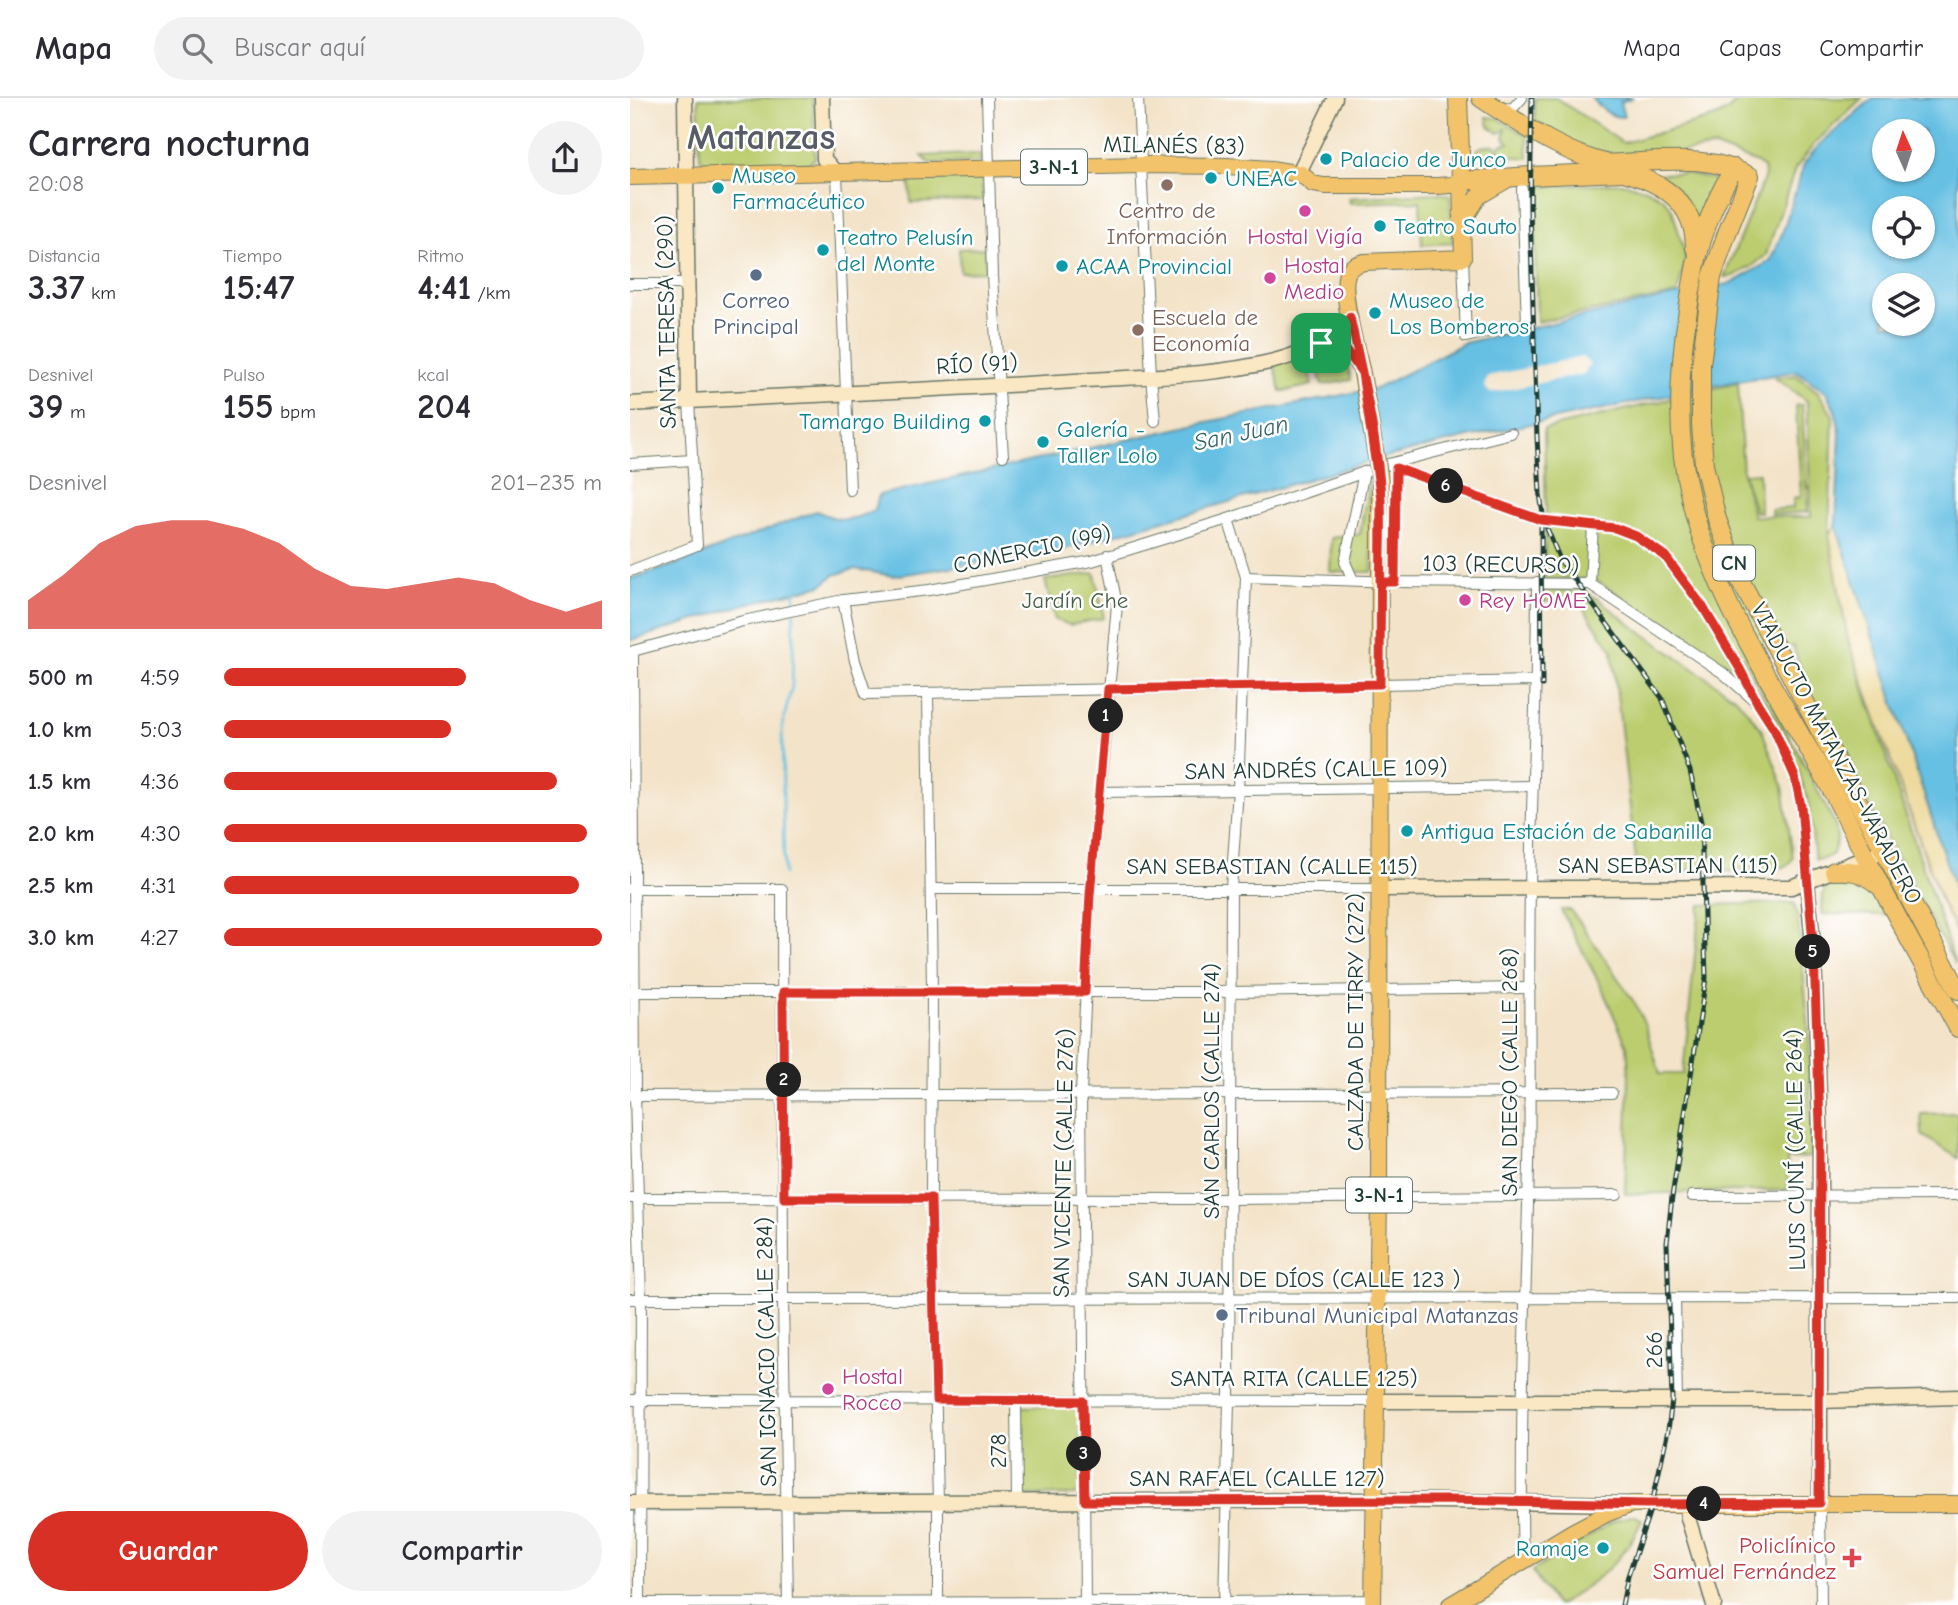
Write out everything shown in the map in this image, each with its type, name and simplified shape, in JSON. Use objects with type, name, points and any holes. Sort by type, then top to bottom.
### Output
[{"type":"highway","points":[[1458,98],[1461,181]]},
{"type":"highway","points":[[1480,98],[1579,154],[1607,163],[1686,160],[1710,162],[1739,176]]},
{"type":"highway","name":"CN","points":[[1461,181],[1517,183],[1624,172],[1686,169],[1739,176]]},
{"type":"highway","name":"CN","points":[[1624,172],[1647,178],[1660,186],[1674,196],[1686,211],[1694,228],[1692,283]]},
{"type":"highway","name":"VIADUCTO MATANZAS-VARADERO","points":[[1739,176],[1712,277],[1702,365],[1704,465],[1717,519],[1738,576],[1958,990]]},
{"type":"highway","name":"VIADUCTO MATANZAS-VARADERO","points":[[1739,176],[1705,223],[1692,283],[1682,352],[1679,404],[1690,498],[1699,531],[1724,596],[1958,1028]]},
{"type":"highway","points":[[1834,870],[1846,858],[1851,846],[1849,824]]},
{"type":"highway","points":[[1834,870],[1855,870],[1883,890]]},
{"type":"main road","name":"MILANÉS (83)","points":[[630,177],[1142,165],[1238,167],[1301,174],[1313,184],[1341,186],[1437,186],[1461,181]]},
{"type":"main road","points":[[1461,181],[1463,258]]},
{"type":"main road","points":[[1463,221],[1479,196],[1517,183]]},
{"type":"main road","name":"3-N-1","points":[[1362,373],[1345,286],[1347,276],[1354,265],[1364,262],[1463,258]]},
{"type":"main road","name":"CALZADA DE TIRRY (272)","points":[[1362,373],[1380,480],[1387,582],[1380,684],[1379,1197],[1374,1603]]},
{"type":"main road","points":[[1450,1605],[1471,1600],[1523,1562],[1598,1518],[1632,1504],[1958,1504]]},
{"type":"street","name":"SANTA TERESA (290)","points":[[630,571],[698,545],[689,401],[685,98]]},
{"type":"street","points":[[807,174],[817,169],[824,159],[822,98]]},
{"type":"street","points":[[987,98],[988,169],[1003,456]]},
{"type":"street","points":[[1138,98],[1155,421]]},
{"type":"street","points":[[1301,174],[1302,166],[1335,98]]},
{"type":"street","points":[[1498,110],[1513,108],[1521,98]]},
{"type":"street","points":[[686,146],[697,168],[713,175]]},
{"type":"street","points":[[824,159],[837,174],[850,490]]},
{"type":"street","points":[[1463,258],[1466,337],[1527,323],[1517,183]]},
{"type":"street","points":[[630,284],[686,284]]},
{"type":"street","name":"RÍO (91)","points":[[630,404],[1000,386],[1239,368],[1287,357],[1321,343],[1340,331],[1350,317]]},
{"type":"street","points":[[1321,343],[1332,342],[1344,347],[1362,373]]},
{"type":"street","name":"COMERCIO (99)","points":[[632,798],[633,651],[743,621],[843,600],[929,590],[1092,561],[1228,519],[1364,472],[1511,433]]},
{"type":"street","points":[[630,464],[692,460]]},
{"type":"street","points":[[1387,582],[1392,466],[1541,520],[1615,528],[1636,536],[1665,556],[1703,607],[1758,704]]},
{"type":"street","points":[[1353,580],[1345,562],[1364,472]]},
{"type":"street","name":"SAN CARLOS (CALLE 274)","points":[[1224,1604],[1229,1401],[1231,888],[1238,790],[1246,578],[1228,519]]},
{"type":"street","points":[[1590,584],[1593,525]]},
{"type":"street","name":"SAN VICENTE (CALLE 276)","points":[[1085,1604],[1081,1094],[1091,888],[1117,605],[1107,555]]},
{"type":"street","name":"103 (RECURSO)","points":[[1246,578],[1590,584],[1723,673],[1758,704]]},
{"type":"street","name":"SAN DIEGO (CALLE 268)","points":[[1523,1562],[1522,1400],[1531,1094],[1530,890],[1538,582]]},
{"type":"street","points":[[843,600],[855,661],[866,694],[1537,681]]},
{"type":"street","points":[[929,693],[931,1198],[938,1604]]},
{"type":"street","name":"LUIS CUNÍ (CALLE 264)","points":[[1758,704],[1774,729],[1795,777],[1801,806],[1814,954],[1820,1124],[1818,1194],[1821,1299],[1821,1605]]},
{"type":"street","name":"SAN ANDRÉS (CALLE 109)","points":[[1099,792],[1533,786]]},
{"type":"street","points":[[632,798],[637,1603],[1374,1603]]},
{"type":"street","name":"SAN SEBASTIAN (115)","points":[[1530,890],[1791,887],[1883,851]]},
{"type":"street","name":"SAN IGNACIO (CALLE 284)","points":[[632,889],[782,889],[783,1298],[789,1604]]},
{"type":"street","name":"SAN SEBASTIAN (CALLE 115)","points":[[930,889],[1530,890]]},
{"type":"street","points":[[632,992],[1231,992],[1530,988]]},
{"type":"street","points":[[632,1096],[1230,1092],[1612,1093]]},
{"type":"street","points":[[634,1198],[1230,1199],[1617,1195]]},
{"type":"street","points":[[1692,1196],[1958,1195]]},
{"type":"street","name":"SAN JUAN DE DÍOS (CALLE 123 )","points":[[635,1299],[1958,1298]]},
{"type":"street","name":"266","points":[[1675,1299],[1677,1401]]},
{"type":"street","name":"SANTA RITA (CALLE 125)","points":[[636,1400],[1820,1401],[1958,1397]]},
{"type":"street","name":"278","points":[[1016,1401],[1017,1501]]},
{"type":"street","name":"SAN RAFAEL (CALLE 127)","points":[[635,1503],[1375,1500],[1632,1504]]},
{"type":"street","points":[[1686,1504],[1714,1605]]},
{"type":"green space","points":[[698,98],[813,98],[815,158],[808,164],[706,164],[700,158]]},
{"type":"green space","points":[[1535,98],[1556,98],[1623,143],[1716,117],[1741,98],[1862,98],[1816,142],[1795,169],[1766,255],[1751,267],[1733,276],[1724,277],[1765,176],[1764,168],[1715,147],[1672,154],[1597,152],[1581,147],[1535,121]]},
{"type":"green space","points":[[1487,117],[1497,118],[1527,135],[1528,158],[1477,153],[1481,147],[1495,145],[1498,152],[1501,145],[1509,143],[1504,138],[1506,129],[1499,133],[1489,126]]},
{"type":"green space","points":[[980,154],[981,162],[929,163],[922,156]]},
{"type":"green space","points":[[981,173],[983,200],[911,203],[909,176]]},
{"type":"green space","points":[[1686,173],[1717,180],[1697,222],[1675,188],[1655,174]]},
{"type":"green space","points":[[1622,183],[1646,189],[1663,198],[1672,209],[1686,258],[1677,294],[1537,322],[1534,187]]},
{"type":"green space","points":[[1438,193],[1450,195],[1453,243],[1422,245],[1420,201],[1350,203],[1349,198]]},
{"type":"green space","points":[[985,248],[986,271],[960,272],[959,249]]},
{"type":"green space","points":[[1335,348],[1346,360],[1351,380],[1322,385],[1314,351]]},
{"type":"green space","points":[[1305,353],[1312,385],[1281,392],[1274,362]]},
{"type":"green space","points":[[1796,375],[1818,392],[1833,416],[1829,535],[1848,640],[1955,964],[1812,700],[1793,646],[1745,650],[1835,824],[1837,840],[1833,854],[1823,859],[1815,859],[1808,801],[1791,746],[1738,650],[1727,651],[1745,686],[1706,651],[1594,579],[1544,579],[1544,429],[1738,383],[1743,474],[1753,516],[1811,517],[1807,401],[1775,378]]},
{"type":"green space","points":[[1796,405],[1802,405],[1808,512],[1771,514],[1771,510],[1793,508],[1793,498],[1801,497]]},
{"type":"green space","points":[[1759,473],[1760,512],[1755,512],[1744,474]]},
{"type":"green space","points":[[1369,477],[1372,572],[1330,572],[1331,538],[1360,534]]},
{"type":"green space","name":"Jardín Che","points":[[1095,573],[1104,618],[1070,625],[1055,620],[1045,580]]},
{"type":"green space","points":[[1544,590],[1578,591],[1598,599],[1737,699],[1761,728],[1783,786],[1793,858],[1788,865],[1769,872],[1637,870],[1612,650],[1579,602],[1544,601]]},
{"type":"green space","points":[[1840,879],[1866,885],[1886,915],[1822,914],[1823,894],[1828,883]]},
{"type":"green space","points":[[1794,903],[1798,919],[1809,1032],[1811,1157],[1787,1159],[1788,1190],[1625,1194],[1629,1075],[1627,1046],[1602,988],[1561,910],[1570,910],[1579,921],[1636,1005],[1660,1074],[1683,1074],[1700,905]]},
{"type":"green space","points":[[1958,1113],[1958,1158],[1922,1135],[1921,1114]]},
{"type":"green space","points":[[1074,1406],[1080,1414],[1081,1490],[1076,1495],[1022,1496],[1021,1407]]},
{"type":"green space","points":[[1634,1515],[1642,1520],[1635,1535],[1617,1559],[1585,1587],[1556,1605],[1532,1571],[1614,1521]]},
{"type":"sand","points":[[1836,525],[1958,898],[1958,936],[1942,903],[1848,640],[1829,535]]},
{"type":"water","points":[[1592,98],[1633,98],[1620,102],[1624,117],[1619,117],[1602,109]]},
{"type":"water","name":"San Juan","points":[[1873,98],[1958,98],[1958,898],[1836,525],[1840,433],[1836,413],[1827,393],[1797,371],[1468,437],[1386,457],[1061,550],[893,576],[855,569],[834,575],[822,585],[742,605],[630,641],[630,579],[816,511],[839,519],[859,517],[875,510],[879,495],[1207,422],[1378,388],[1464,343],[1732,283],[1770,261],[1782,234],[1804,164],[1819,145]]},
{"type":"pier","points":[[1582,357],[1590,364],[1584,374],[1490,393],[1484,386],[1488,376]]},
{"type":"waterway","points":[[794,606],[795,592]]},
{"type":"waterway","points":[[784,874],[782,726],[792,686],[794,613]]},
{"type":"railway","points":[[1532,98],[1530,209],[1537,437],[1544,521],[1560,560],[1662,698],[1690,771],[1701,822],[1706,978],[1667,1243],[1672,1400],[1652,1504],[1628,1576],[1622,1605]]},
{"type":"railway","points":[[1541,522],[1542,685]]},
{"type":"place","name":"Palacio de Junco","points":[[1326,159]]},
{"type":"place","name":"UNEAC","points":[[1211,178]]},
{"type":"place","name":"Centro de Información","points":[[1167,185]]},
{"type":"place","name":"Museo Farmacéutico","points":[[718,188]]},
{"type":"place","name":"Hostal Vigía","points":[[1305,211]]},
{"type":"place","name":"Teatro Sauto","points":[[1380,226]]},
{"type":"place","name":"Teatro Pelusín del Monte","points":[[823,250]]},
{"type":"place","name":"ACAA Provincial","points":[[1062,266]]},
{"type":"place","name":"Correo Principal","points":[[756,275]]},
{"type":"place","name":"Hostal Medio","points":[[1270,278]]},
{"type":"place","name":"Museo de Los Bomberos","points":[[1375,313]]},
{"type":"place","name":"Escuela de Economía","points":[[1138,330]]},
{"type":"place","name":"Tamargo Building","points":[[985,421]]},
{"type":"place","name":"Galería - Taller Lolo","points":[[1043,442]]},
{"type":"place","name":"Rey HOME","points":[[1465,600]]},
{"type":"place","name":"Antigua Estación de Sabanilla","points":[[1407,831]]},
{"type":"place","name":"Tribunal Municipal Matanzas","points":[[1222,1315]]},
{"type":"place","name":"Hostal Rocco","points":[[828,1389]]},
{"type":"place","name":"Ramaje","points":[[1603,1548]]},
{"type":"place","name":"Policlínico Samuel Fernández","points":[[1852,1558]]},
{"type":"district","name":"Matanzas","points":[[761,136]]},
{"type":"route","points":[[1321,343],[1332,342],[1344,347],[1362,373],[1380,480],[1381,499],[1380,582],[1380,684],[1108,689],[1090,895],[1085,992],[783,992],[784,1198],[931,1198],[936,1400],[1083,1401],[1085,1501],[1819,1503],[1820,1124],[1814,954],[1801,806],[1795,777],[1774,729],[1703,607],[1665,556],[1636,536],[1615,528],[1541,520],[1396,468],[1395,582],[1380,582],[1380,480],[1371,427],[1362,373],[1350,317],[1340,331],[1321,343]]}]
